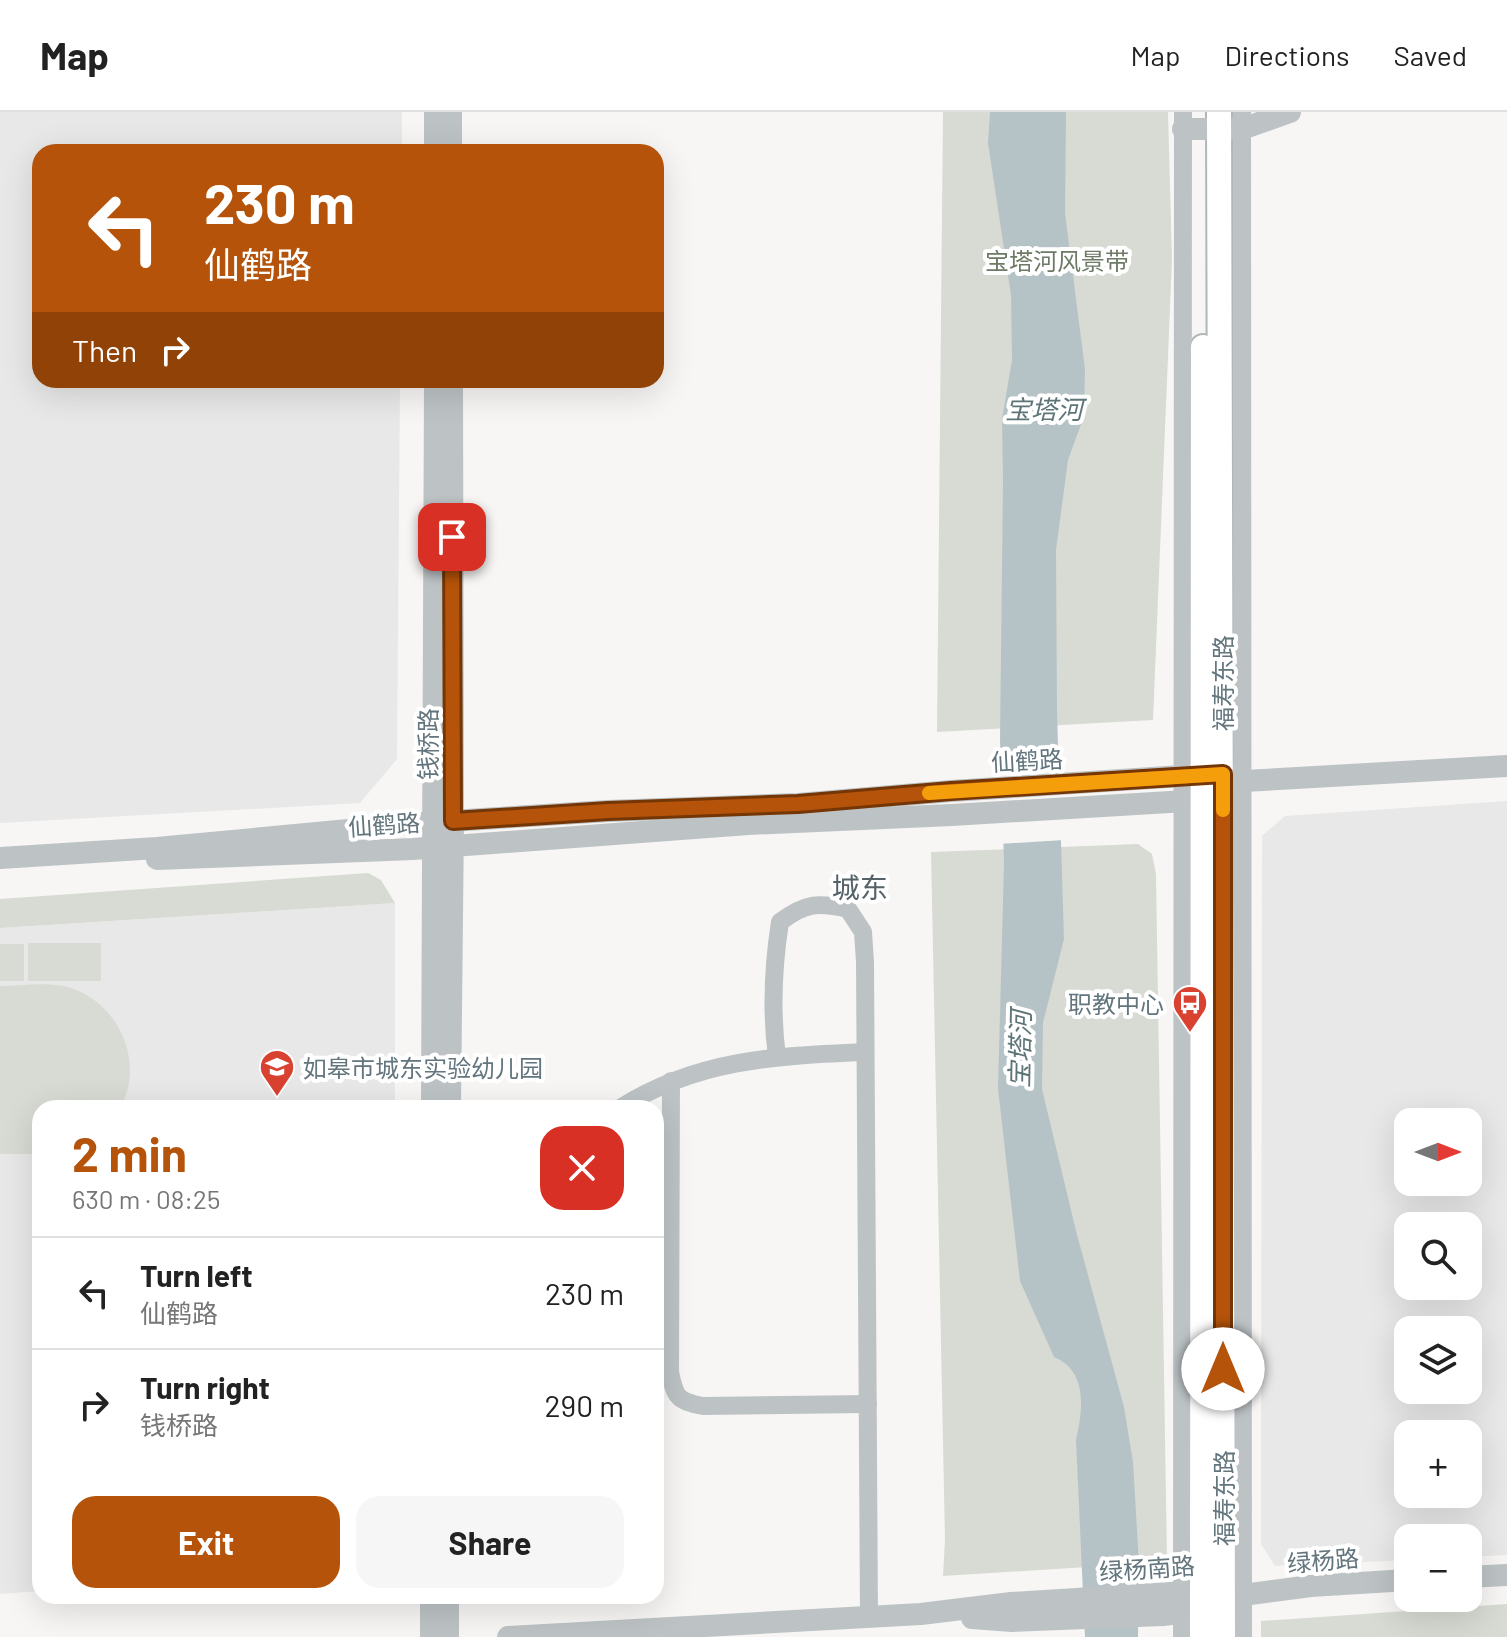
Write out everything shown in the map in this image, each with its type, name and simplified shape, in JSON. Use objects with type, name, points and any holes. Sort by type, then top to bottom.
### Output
[{"type":"main road","name":"福寿东路","points":[[1202,1637],[1198,1601],[1209,787],[1212,121]]},
{"type":"main road","name":"福寿东路","points":[[1198,1601],[1223,1637]]},
{"type":"street","points":[[435,112],[435,144]]},
{"type":"street","points":[[451,112],[451,144]]},
{"type":"street","points":[[1182,1637],[1198,1601],[1209,787],[1212,121],[1290,112]]},
{"type":"street","name":"钱桥路","points":[[435,388],[450,1100]]},
{"type":"street","name":"钱桥路","points":[[443,821],[452,388]]},
{"type":"street","name":"仙鹤路","points":[[0,872],[162,859],[220,859],[748,824],[952,815],[1133,792],[1507,766]]},
{"type":"street","name":"仙鹤路","points":[[0,858],[157,848],[443,821],[798,804],[951,791],[1133,792]]},
{"type":"street","name":"钱桥路","points":[[432,1100],[443,846]]},
{"type":"street","points":[[777,1057],[773,1028],[775,955],[780,922],[799,908],[825,904],[848,909],[863,932],[869,1617]]},
{"type":"street","points":[[635,1100],[697,1071],[777,1057],[864,1052]]},
{"type":"street","points":[[671,1081],[670,1372],[674,1393],[684,1402],[703,1406],[868,1404]]},
{"type":"street","points":[[1482,1576],[1507,1575]]},
{"type":"street","name":"绿杨路","points":[[1198,1601],[1311,1586],[1394,1581]]},
{"type":"street","points":[[1198,1601],[1243,1637]]},
{"type":"street","name":"绿杨南路","points":[[508,1637],[1198,1601]]},
{"type":"street","points":[[431,1604],[431,1637]]},
{"type":"street","points":[[448,1604],[448,1637]]},
{"type":"shaded area","points":[[0,112],[402,112],[402,144],[32,144],[32,388],[400,388],[397,759],[360,803],[0,823]]},
{"type":"shaded area","points":[[1507,801],[1507,1555],[1482,1556],[1482,1524],[1394,1524],[1394,1561],[1275,1566],[1261,1544],[1262,836],[1285,816]]},
{"type":"shaded area","points":[[395,903],[395,1100],[32,1100],[32,1592],[0,1594],[0,928]]},
{"type":"green space","name":"宝塔河风景带","points":[[943,112],[1168,112],[1172,259],[1153,720],[937,732]]},
{"type":"green space","points":[[1138,844],[1152,854],[1156,874],[1167,1562],[943,1576],[945,1540],[931,852]]},
{"type":"green space","points":[[368,873],[381,880],[395,903],[0,928],[0,899]]},
{"type":"green space","points":[[28,943],[101,943],[101,981],[28,981]]},
{"type":"green space","points":[[0,944],[24,944],[24,981],[0,981]]},
{"type":"green space","points":[[55,985],[82,992],[98,1003],[122,1034],[130,1071],[123,1100],[32,1100],[32,1154],[0,1154],[0,986]]},
{"type":"green space","points":[[1507,1604],[1507,1637],[1261,1637],[1261,1621],[1394,1612],[1482,1612],[1482,1606]]},
{"type":"water","name":"宝塔河","points":[[990,112],[1066,112],[1065,213],[1085,369],[1084,416],[1068,460],[1056,550],[1064,939],[1043,1023],[1042,1089],[1076,1231],[1124,1407],[1133,1462],[1139,1564],[1138,1637],[1085,1637],[1076,1440],[1080,1392],[1073,1372],[1054,1357],[1020,1281],[998,1089],[1004,862],[1000,740],[1002,419],[1012,360],[1011,295],[988,143]]},
{"type":"pier","points":[[1062,750],[1064,840],[999,844],[996,754]]},
{"type":"slow traffic","points":[[929,793],[1223,774],[1223,810]]},
{"type":"place","name":"职教中心","points":[[1190,1034]]},
{"type":"place","name":"如皋市城东实验幼儿园","points":[[277,1098]]},
{"type":"district","name":"城东","points":[[860,887]]},
{"type":"route","points":[[452,537],[453,821],[798,804],[1223,774],[1223,1369]]}]
